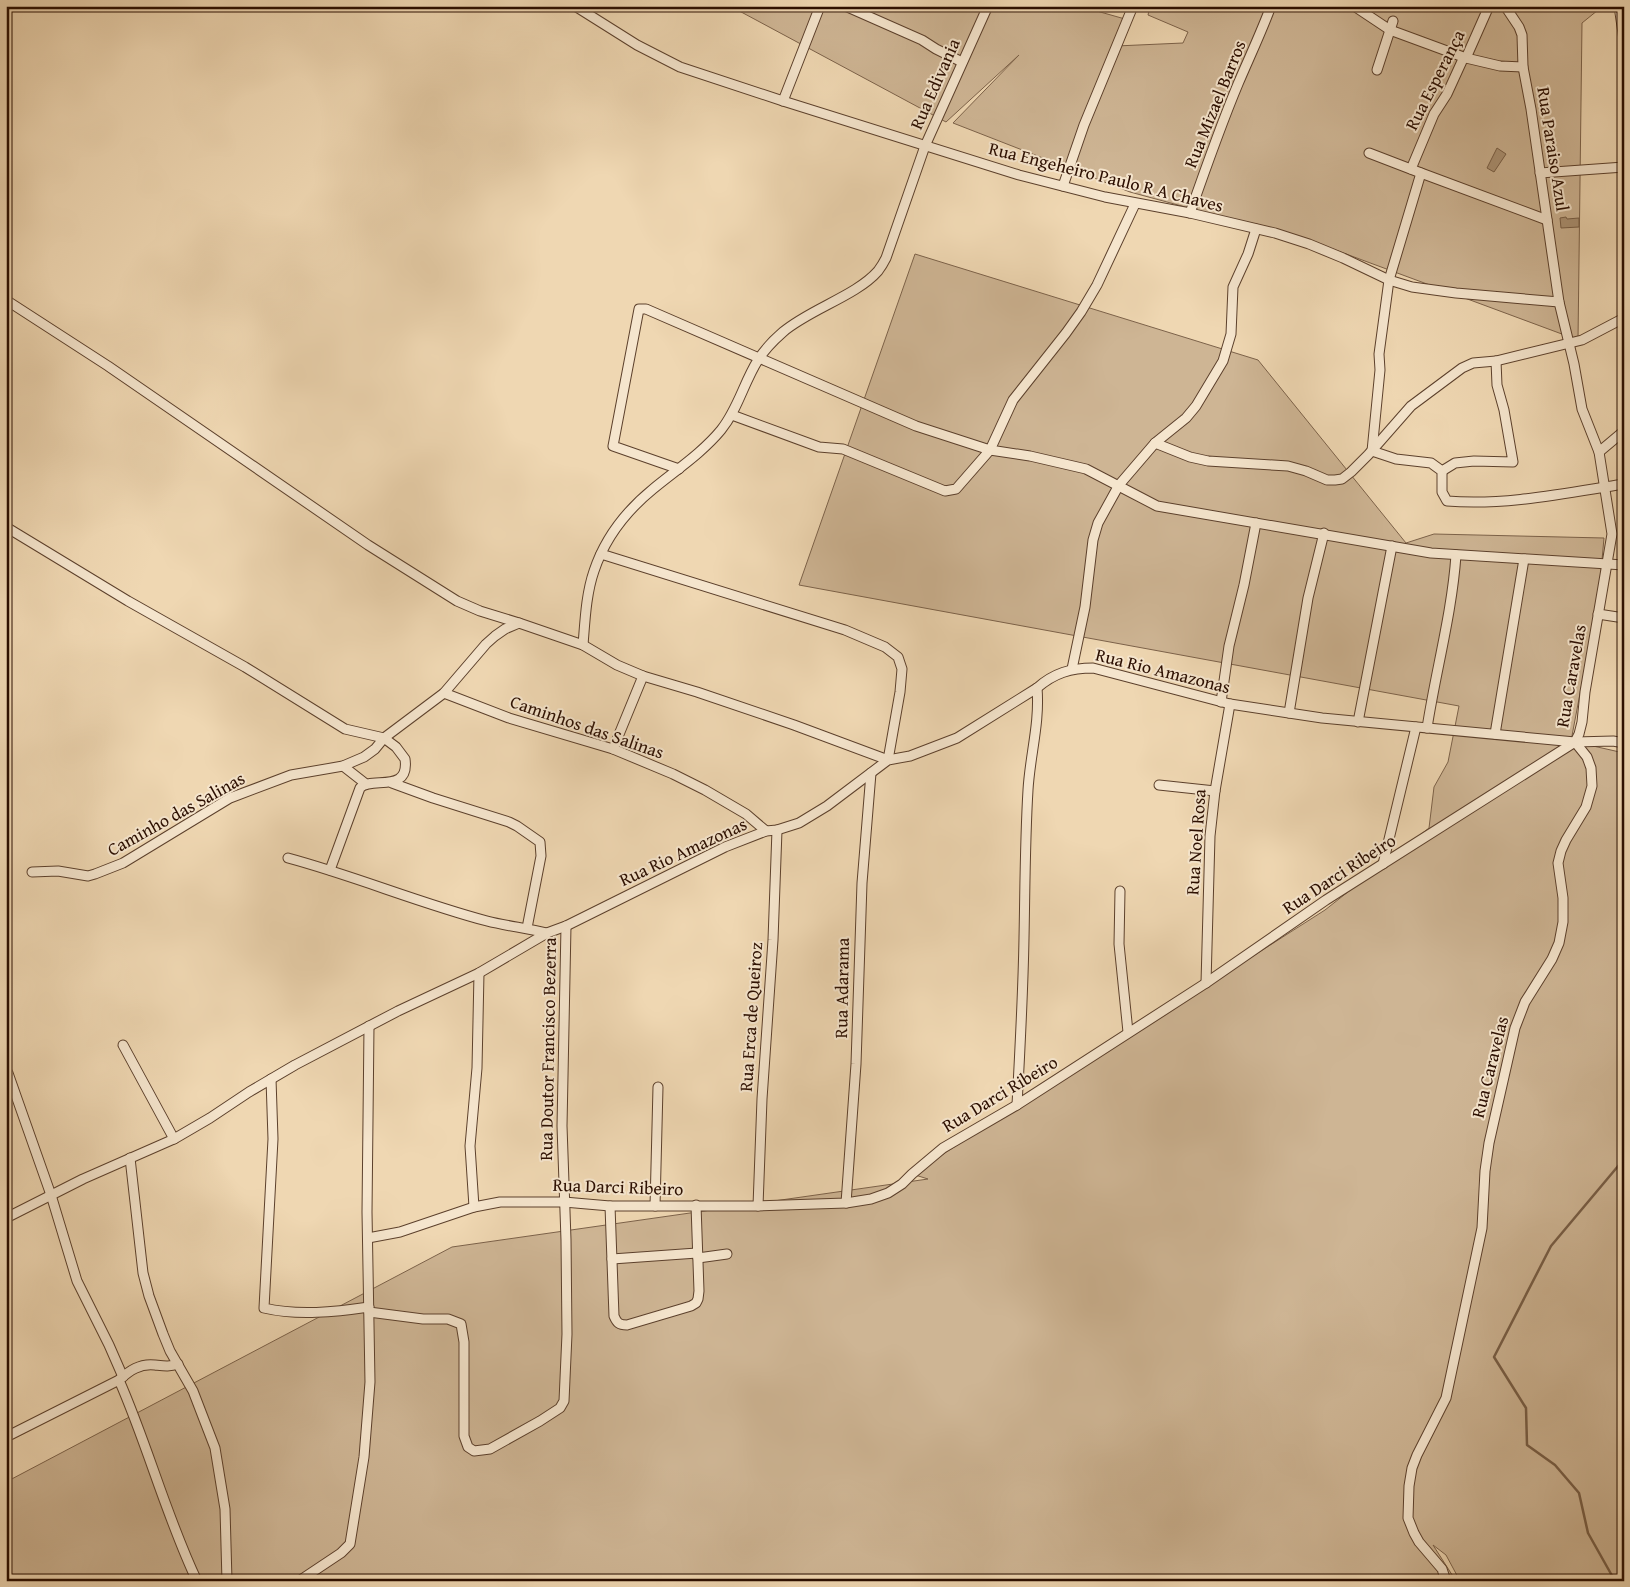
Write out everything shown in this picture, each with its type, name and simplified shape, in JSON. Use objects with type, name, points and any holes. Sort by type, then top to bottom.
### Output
[{"type":"street","name":"Rua Engeheiro Paulo R A Chaves","points":[[575,6],[657,57],[680,66],[783,101],[1019,175],[1135,204],[1190,213],[1309,244],[1389,280],[1412,287],[1558,302]]},
{"type":"street","points":[[783,101],[820,6]]},
{"type":"street","points":[[845,6],[922,40],[962,62]]},
{"type":"street","points":[[1063,186],[1084,125],[1133,6]]},
{"type":"street","name":"Rua Mizael Barros","points":[[1190,213],[1210,153],[1271,6]]},
{"type":"street","points":[[1354,6],[1391,26],[1466,58],[1500,66],[1523,67]]},
{"type":"street","name":"Rua Esperança","points":[[1412,169],[1434,114],[1447,94],[1463,59],[1466,58],[1489,6]]},
{"type":"street","name":"Rua Paraiso Azul","points":[[1504,6],[1519,27],[1522,35],[1523,67],[1531,109],[1558,302]]},
{"type":"street","points":[[1619,6],[1624,40]]},
{"type":"street","name":"Rua Edivania","points":[[583,645],[586,613],[594,572],[610,535],[626,514],[716,435],[732,415],[758,359],[782,333],[800,319],[863,285],[879,271],[886,258],[925,146],[987,8]]},
{"type":"street","points":[[1377,70],[1391,26]]},
{"type":"street","points":[[1369,152],[1547,220]]},
{"type":"street","points":[[1540,173],[1624,167]]},
{"type":"street","points":[[1372,451],[1380,370],[1380,336],[1389,280],[1421,173]]},
{"type":"street","points":[[732,415],[819,447],[843,449],[945,491],[956,490],[990,450],[1013,400],[1066,333],[1097,285],[1135,204]]},
{"type":"street","points":[[1072,669],[1085,607],[1093,540],[1098,523],[1119,485],[1155,443],[1186,418],[1196,406],[1223,361],[1231,334],[1233,287],[1248,254],[1256,229]]},
{"type":"street","points":[[6,300],[108,366],[368,545],[457,601],[480,611],[583,645],[617,665],[643,676],[697,692],[888,760],[900,692],[902,669],[898,657],[885,647],[845,630],[601,554]]},
{"type":"street","name":"Rua Caravelas","points":[[1446,1581],[1442,1569],[1419,1542],[1408,1518],[1407,1506],[1412,1468],[1446,1398],[1482,1228],[1485,1171],[1489,1144],[1516,1028],[1525,1002],[1548,967],[1558,943],[1564,922],[1564,908],[1558,863],[1566,840],[1586,807],[1592,786],[1591,768],[1587,757],[1575,742],[1582,722],[1585,692],[1612,534],[1599,452],[1582,409],[1574,364],[1558,302]]},
{"type":"street","points":[[679,469],[614,446],[639,309],[646,309],[916,426],[990,450],[1030,456],[1086,469],[1157,506],[1324,533],[1431,553],[1624,564]]},
{"type":"street","points":[[1155,443],[1190,457],[1208,461],[1288,466],[1327,480],[1342,479],[1372,451],[1407,410],[1452,373],[1473,363],[1496,361],[1582,340],[1624,318]]},
{"type":"street","points":[[1442,471],[1455,463],[1474,461],[1513,462],[1504,410],[1497,386],[1496,361]]},
{"type":"street","points":[[1599,452],[1624,431]]},
{"type":"street","points":[[1372,451],[1396,459],[1431,463],[1442,471]]},
{"type":"street","points":[[1442,471],[1442,492],[1447,500],[1460,502],[1504,500],[1624,484]]},
{"type":"street","name":"Rua Noel Rosa","points":[[1206,983],[1210,836],[1226,703],[1229,646],[1244,585],[1256,523]]},
{"type":"street","points":[[6,527],[128,601],[245,667],[345,729],[384,738],[396,747],[405,759],[404,771],[392,782]]},
{"type":"street","points":[[1289,713],[1308,598],[1324,533]]},
{"type":"street","points":[[1358,722],[1392,546]]},
{"type":"street","points":[[1427,728],[1451,605],[1456,555]]},
{"type":"street","points":[[1495,734],[1524,559]]},
{"type":"street","points":[[1598,614],[1624,618]]},
{"type":"street","name":"Caminho das Salinas","points":[[32,872],[58,871],[88,876],[95,874],[124,863],[230,798],[291,775],[342,766],[364,757],[384,738],[444,693],[486,644],[505,629],[519,623]]},
{"type":"street","name":"Rua Rio Amazonas","points":[[6,1218],[82,1179],[174,1139],[271,1079],[369,1026],[478,973],[547,933],[566,926],[725,847],[766,831],[777,830],[799,823],[814,815],[888,760],[910,756],[958,738],[1037,688],[1048,678],[1072,669],[1093,668],[1226,703],[1358,722],[1575,742],[1623,740]]},
{"type":"street","points":[[613,749],[643,676]]},
{"type":"street","points":[[1017,1105],[1028,788],[1037,722],[1037,688]]},
{"type":"street","name":"Caminhos das Salinas","points":[[444,693],[509,718],[613,749],[672,774],[705,790],[746,814],[766,831]]},
{"type":"street","points":[[1383,864],[1416,727]]},
{"type":"street","name":"Rua Darci Ribeiro","points":[[368,1238],[400,1232],[474,1207],[500,1202],[564,1202],[610,1206],[758,1206],[846,1203],[871,1199],[888,1193],[902,1184],[944,1148],[1017,1105],[1206,983],[1326,900],[1575,742]]},
{"type":"street","points":[[342,766],[366,784]]},
{"type":"street","name":"Rua Adarama","points":[[846,1203],[856,1064],[862,883],[871,773]]},
{"type":"street","points":[[330,870],[360,788],[366,784],[392,782],[438,800],[509,822],[540,842],[542,847],[541,856],[527,928]]},
{"type":"street","points":[[1159,785],[1215,791]]},
{"type":"street","name":"Rua Erca de Queiroz","points":[[758,1206],[762,1099],[773,940],[777,830]]},
{"type":"street","points":[[288,858],[488,921],[547,933]]},
{"type":"street","points":[[1120,892],[1119,944],[1128,1032]]},
{"type":"street","name":"Rua Doutor Francisco Bezerra","points":[[369,1310],[423,1319],[448,1319],[461,1324],[464,1342],[464,1436],[468,1447],[474,1451],[490,1449],[540,1421],[560,1408],[564,1401],[567,1334],[562,1126],[566,926]]},
{"type":"street","points":[[474,1207],[470,1146],[477,1068],[478,973]]},
{"type":"street","points":[[299,1581],[347,1549],[353,1535],[364,1457],[370,1382],[367,1292],[369,1026]]},
{"type":"street","points":[[123,1045],[174,1139]]},
{"type":"street","points":[[8,1073],[51,1195],[80,1290],[109,1345],[176,1534],[197,1581]]},
{"type":"street","points":[[271,1079],[273,1139],[264,1308],[290,1311],[334,1312],[369,1310]]},
{"type":"street","points":[[655,1206],[658,1087]]},
{"type":"street","points":[[130,1158],[143,1274],[149,1296],[163,1334],[193,1391],[215,1448],[225,1509],[227,1581]]},
{"type":"street","points":[[610,1206],[614,1316],[620,1325],[627,1325],[674,1312],[696,1303],[699,1291],[696,1206]]},
{"type":"street","points":[[612,1259],[727,1254]]},
{"type":"street","points":[[6,1437],[121,1379],[139,1366],[153,1364],[168,1367],[178,1364]]},
{"type":"shaded area","points":[[730,6],[1079,6],[1125,19],[1116,46],[1183,43],[1188,32],[1148,15],[1150,6],[1603,6],[1582,23],[1578,340],[1311,241],[1130,192],[953,123],[1019,55],[946,122]]},
{"type":"shaded area","points":[[1497,148],[1506,154],[1494,172],[1487,168]]},
{"type":"shaded area","points":[[1566,217],[1567,219],[1579,218],[1579,227],[1561,228],[1560,218]]},
{"type":"shaded area","points":[[915,254],[1258,360],[1406,543],[1434,534],[1604,538],[1599,593],[1571,741],[1624,753],[1624,1581],[1460,1581],[1446,1555],[1433,1545],[1456,1581],[6,1581],[6,1482],[452,1247],[928,1179],[912,1174],[1325,910],[1429,828],[1434,787],[1448,762],[1459,706],[799,585]]},
{"type":"waterway","points":[[1615,1581],[1588,1533],[1579,1493],[1555,1465],[1527,1445],[1526,1408],[1494,1357],[1551,1246],[1624,1159]]}]
